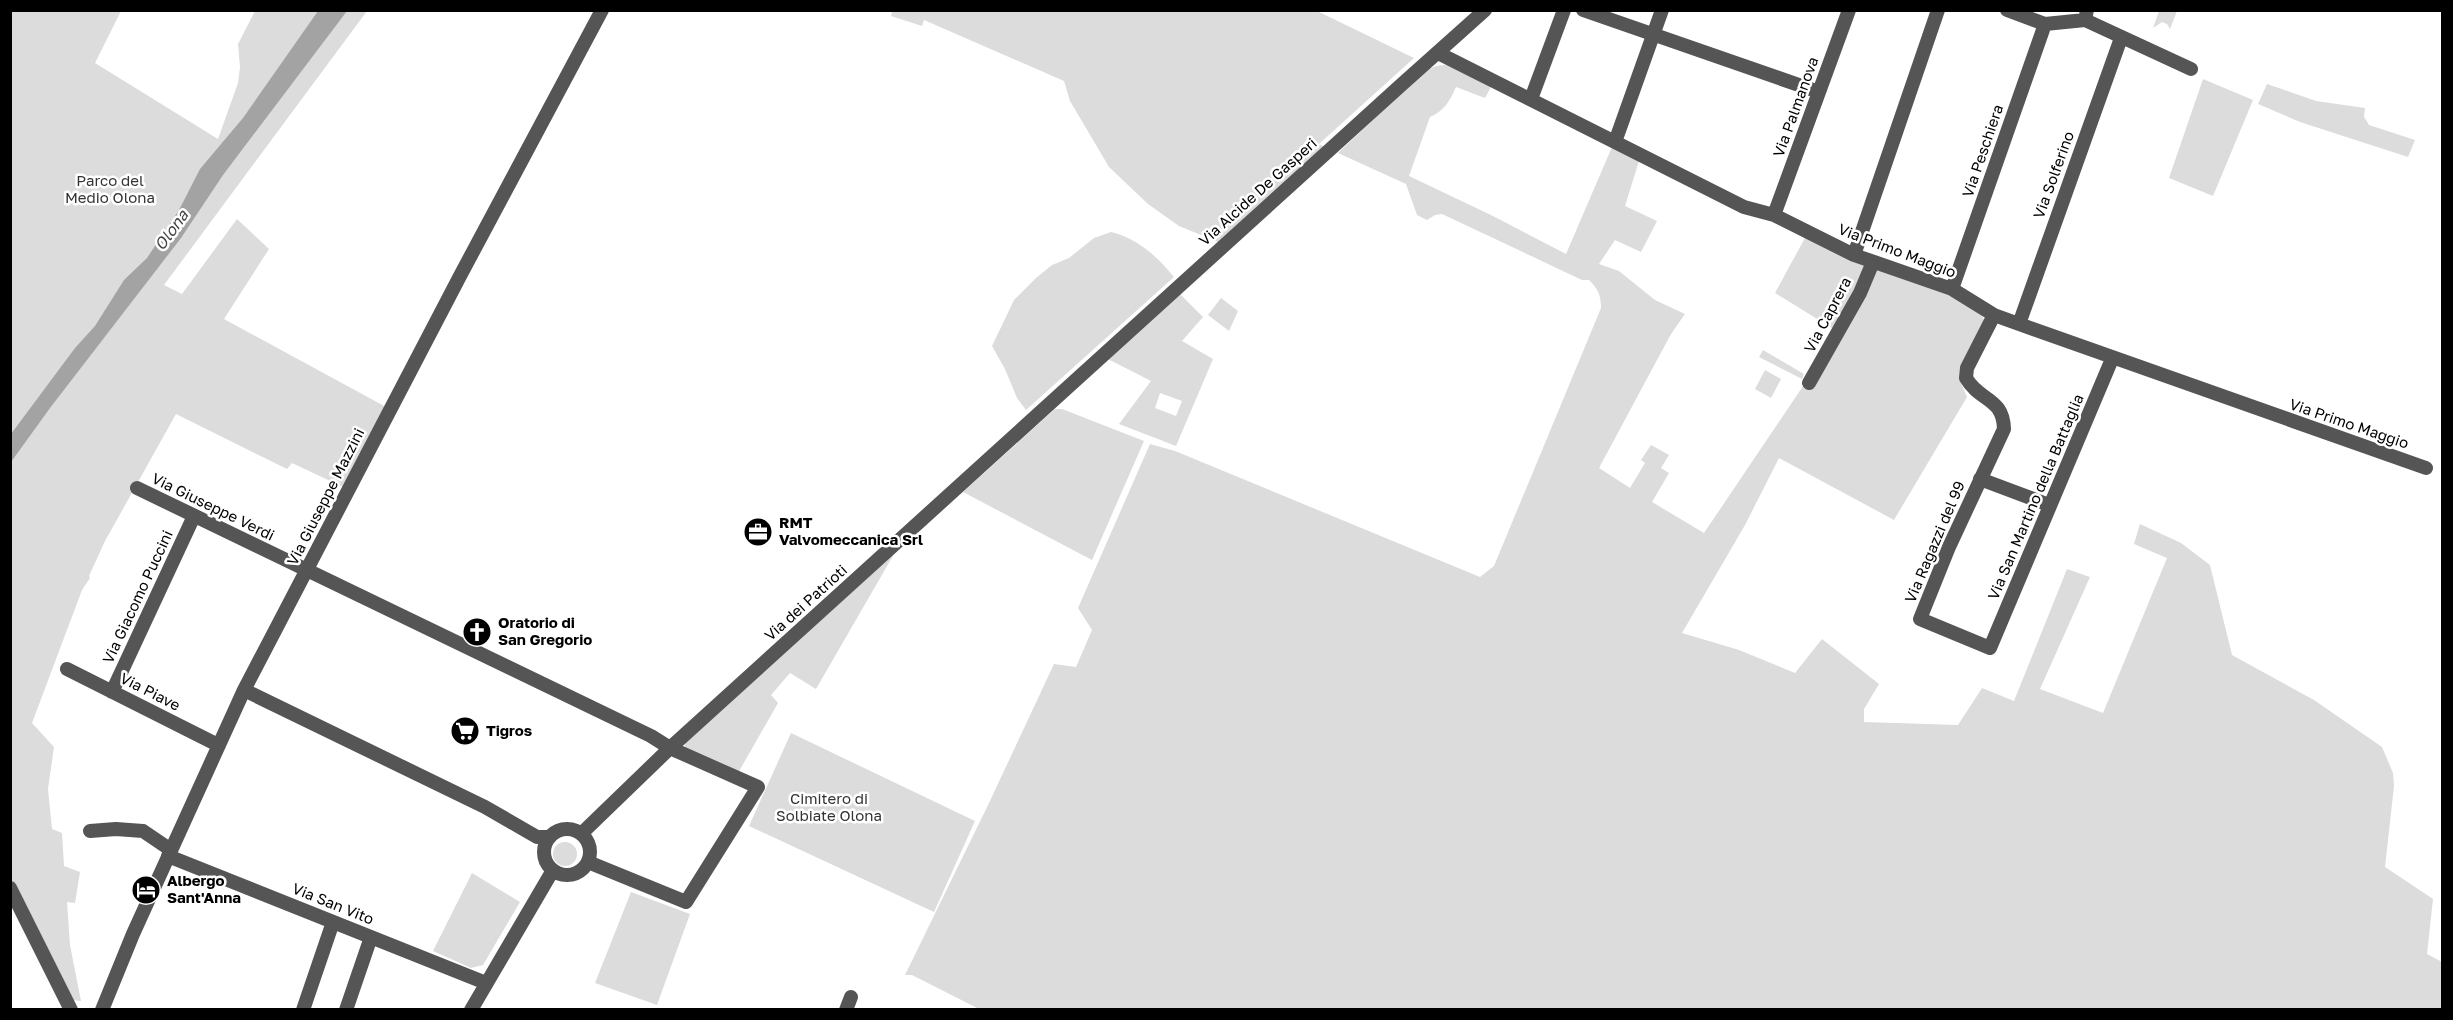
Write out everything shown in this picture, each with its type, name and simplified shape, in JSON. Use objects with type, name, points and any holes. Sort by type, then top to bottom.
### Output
[{"type":"street","name":"Via Giuseppe Mazzini","points":[[102,1010],[244,690],[602,10]]},
{"type":"street","name":"Via Alcide De Gasperi","points":[[1055,399],[1485,10]]},
{"type":"street","points":[[1530,99],[1564,10]]},
{"type":"street","points":[[1583,10],[1819,92]]},
{"type":"street","points":[[1615,142],[1662,10]]},
{"type":"street","name":"Via Palmanova","points":[[1774,215],[1848,10]]},
{"type":"street","points":[[1854,255],[1938,10]]},
{"type":"street","points":[[2007,10],[2045,24],[2086,15],[2121,38],[2191,69]]},
{"type":"street","name":"Via Peschiera","points":[[1952,289],[2045,24]]},
{"type":"street","name":"Via Solferino","points":[[2019,324],[2121,38]]},
{"type":"street","name":"Via Primo Maggio","points":[[1438,53],[1744,207],[1774,215],[1854,255],[1952,289],[1994,315],[2112,359],[2426,468]]},
{"type":"street","name":"Via Caprera","points":[[1809,383],[1860,293],[1873,262]]},
{"type":"street","name":"Via Ragazzi del 99","points":[[1990,648],[1920,619],[2004,429],[2004,417],[1998,406],[1972,389],[1966,378],[1967,368],[1994,315]]},
{"type":"street","name":"Via San Martino della Battaglia","points":[[1990,648],[2112,359]]},
{"type":"street","name":"Via dei Patrioti","points":[[581,834],[670,748],[1055,399]]},
{"type":"street","points":[[1980,479],[2049,505]]},
{"type":"street","name":"Via Giuseppe Verdi","points":[[137,488],[641,731],[670,748],[758,787],[686,902],[588,862]]},
{"type":"street","name":"Via Giacomo Puccini","points":[[112,692],[194,516]]},
{"type":"street","name":"Via Piave","points":[[67,669],[218,745]]},
{"type":"street","points":[[244,690],[485,807],[537,837],[550,837],[563,830],[574,830],[581,834],[590,847],[588,862],[576,874],[568,875],[553,870],[530,833]]},
{"type":"street","name":"Via San Vito","points":[[90,831],[116,829],[142,831],[170,853],[486,983]]},
{"type":"street","points":[[544,854],[550,837]]},
{"type":"street","points":[[471,1010],[553,870]]},
{"type":"street","points":[[10,888],[71,1010]]},
{"type":"street","points":[[303,1010],[333,922]]},
{"type":"street","points":[[346,1010],[371,937]]},
{"type":"green space","points":[[893,10],[1317,11],[1414,58],[1319,144],[1327,148],[1218,242],[1179,226],[1148,204],[1109,167],[1070,101],[1064,81],[924,20],[922,26],[891,16]]},
{"type":"green space","name":"Parco del Medio Olona","points":[[10,11],[121,11],[95,63],[218,139],[238,83],[240,67],[238,44],[255,11],[367,11],[164,285],[182,294],[237,219],[269,249],[224,319],[386,407],[343,487],[292,463],[287,469],[176,414],[105,541],[90,578],[82,590],[32,723],[54,747],[48,789],[52,829],[62,833],[64,866],[80,872],[75,903],[67,902],[70,945],[81,1001],[60,999],[11,901]]},
{"type":"green space","points":[[2159,11],[2177,11],[2170,29],[2162,22],[2153,28]]},
{"type":"green space","points":[[1445,65],[1492,85],[1485,98],[1456,87],[1446,105],[1430,117],[1409,176],[1566,254],[1612,147],[1639,161],[1625,206],[1657,221],[1641,252],[1615,240],[1599,264],[1619,271],[1655,300],[1685,314],[1671,334],[1599,468],[1630,488],[1645,463],[1641,460],[1651,445],[1669,455],[1661,468],[1669,473],[1652,502],[1704,533],[1822,358],[1874,268],[1955,296],[1970,304],[1981,314],[1986,324],[1961,383],[1967,397],[1894,520],[1779,458],[1745,525],[1682,633],[1739,650],[1795,673],[1822,639],[1879,684],[1864,709],[1864,722],[1958,725],[1982,688],[2014,701],[2067,569],[2090,577],[2040,689],[2103,713],[2167,558],[2134,544],[2140,524],[2181,543],[2210,565],[2232,655],[2314,700],[2382,747],[2393,773],[2394,786],[2385,867],[2433,899],[2427,954],[2442,962],[2442,1009],[981,1010],[912,975],[905,975],[1054,664],[1076,667],[1092,630],[1078,608],[1150,444],[1175,451],[1480,577],[1494,566],[1601,308],[1601,303],[1595,286],[1589,280],[1582,280],[1442,214],[1427,220],[1417,215],[1406,184],[1338,153],[1425,71]]},
{"type":"green space","points":[[2203,79],[2253,100],[2213,196],[2169,178]]},
{"type":"green space","points":[[2267,84],[2316,101],[2365,108],[2364,117],[2369,125],[2415,140],[2408,157],[2300,122],[2258,104]]},
{"type":"green space","points":[[1111,232],[1130,239],[1146,249],[1174,277],[1026,410],[1017,398],[992,346],[1014,300],[1036,278],[1052,265],[1069,258],[1094,238]]},
{"type":"green space","points":[[1806,236],[1868,266],[1835,330],[1775,293]]},
{"type":"green space","points":[[1180,294],[1203,317],[1182,341],[1213,359],[1176,446],[1119,424],[1151,381],[1108,359]],"holes":[[[1160,393],[1182,401],[1176,416],[1155,408]]]},
{"type":"green space","points":[[1221,298],[1238,311],[1229,331],[1208,315]]},
{"type":"green space","points":[[1763,350],[1804,374],[1802,379],[1759,357]]},
{"type":"green space","points":[[1765,370],[1781,379],[1771,398],[1755,389]]},
{"type":"green space","points":[[1055,409],[1062,409],[1144,441],[1092,560],[963,492]]},
{"type":"green space","points":[[894,554],[816,689],[790,673],[771,695],[778,703],[738,773],[685,750],[685,743]]},
{"type":"green space","name":"Cimitero di Solbiate Olona","points":[[791,733],[975,821],[934,912],[749,826]]},
{"type":"green space","points":[[565,842],[574,845],[577,854],[574,863],[565,866],[556,863],[553,854],[556,845]]},
{"type":"green space","points":[[472,873],[520,902],[483,965],[471,968],[433,951]]},
{"type":"green space","points":[[631,892],[690,914],[657,1005],[595,983]]},
{"type":"water","name":"Olona","points":[[318,11],[347,11],[223,175],[181,238],[11,462],[11,434],[75,348],[95,326],[124,280],[147,258],[179,210],[200,169],[243,118]]},
{"type":"place","name":"RMT Valvomeccanica Srl","points":[[758,532]]},
{"type":"place","name":"Oratorio di San Gregorio","points":[[477,632]]},
{"type":"place","name":"Tigros","points":[[465,731]]},
{"type":"place","name":"Albergo Sant'Anna","points":[[146,890]]}]
